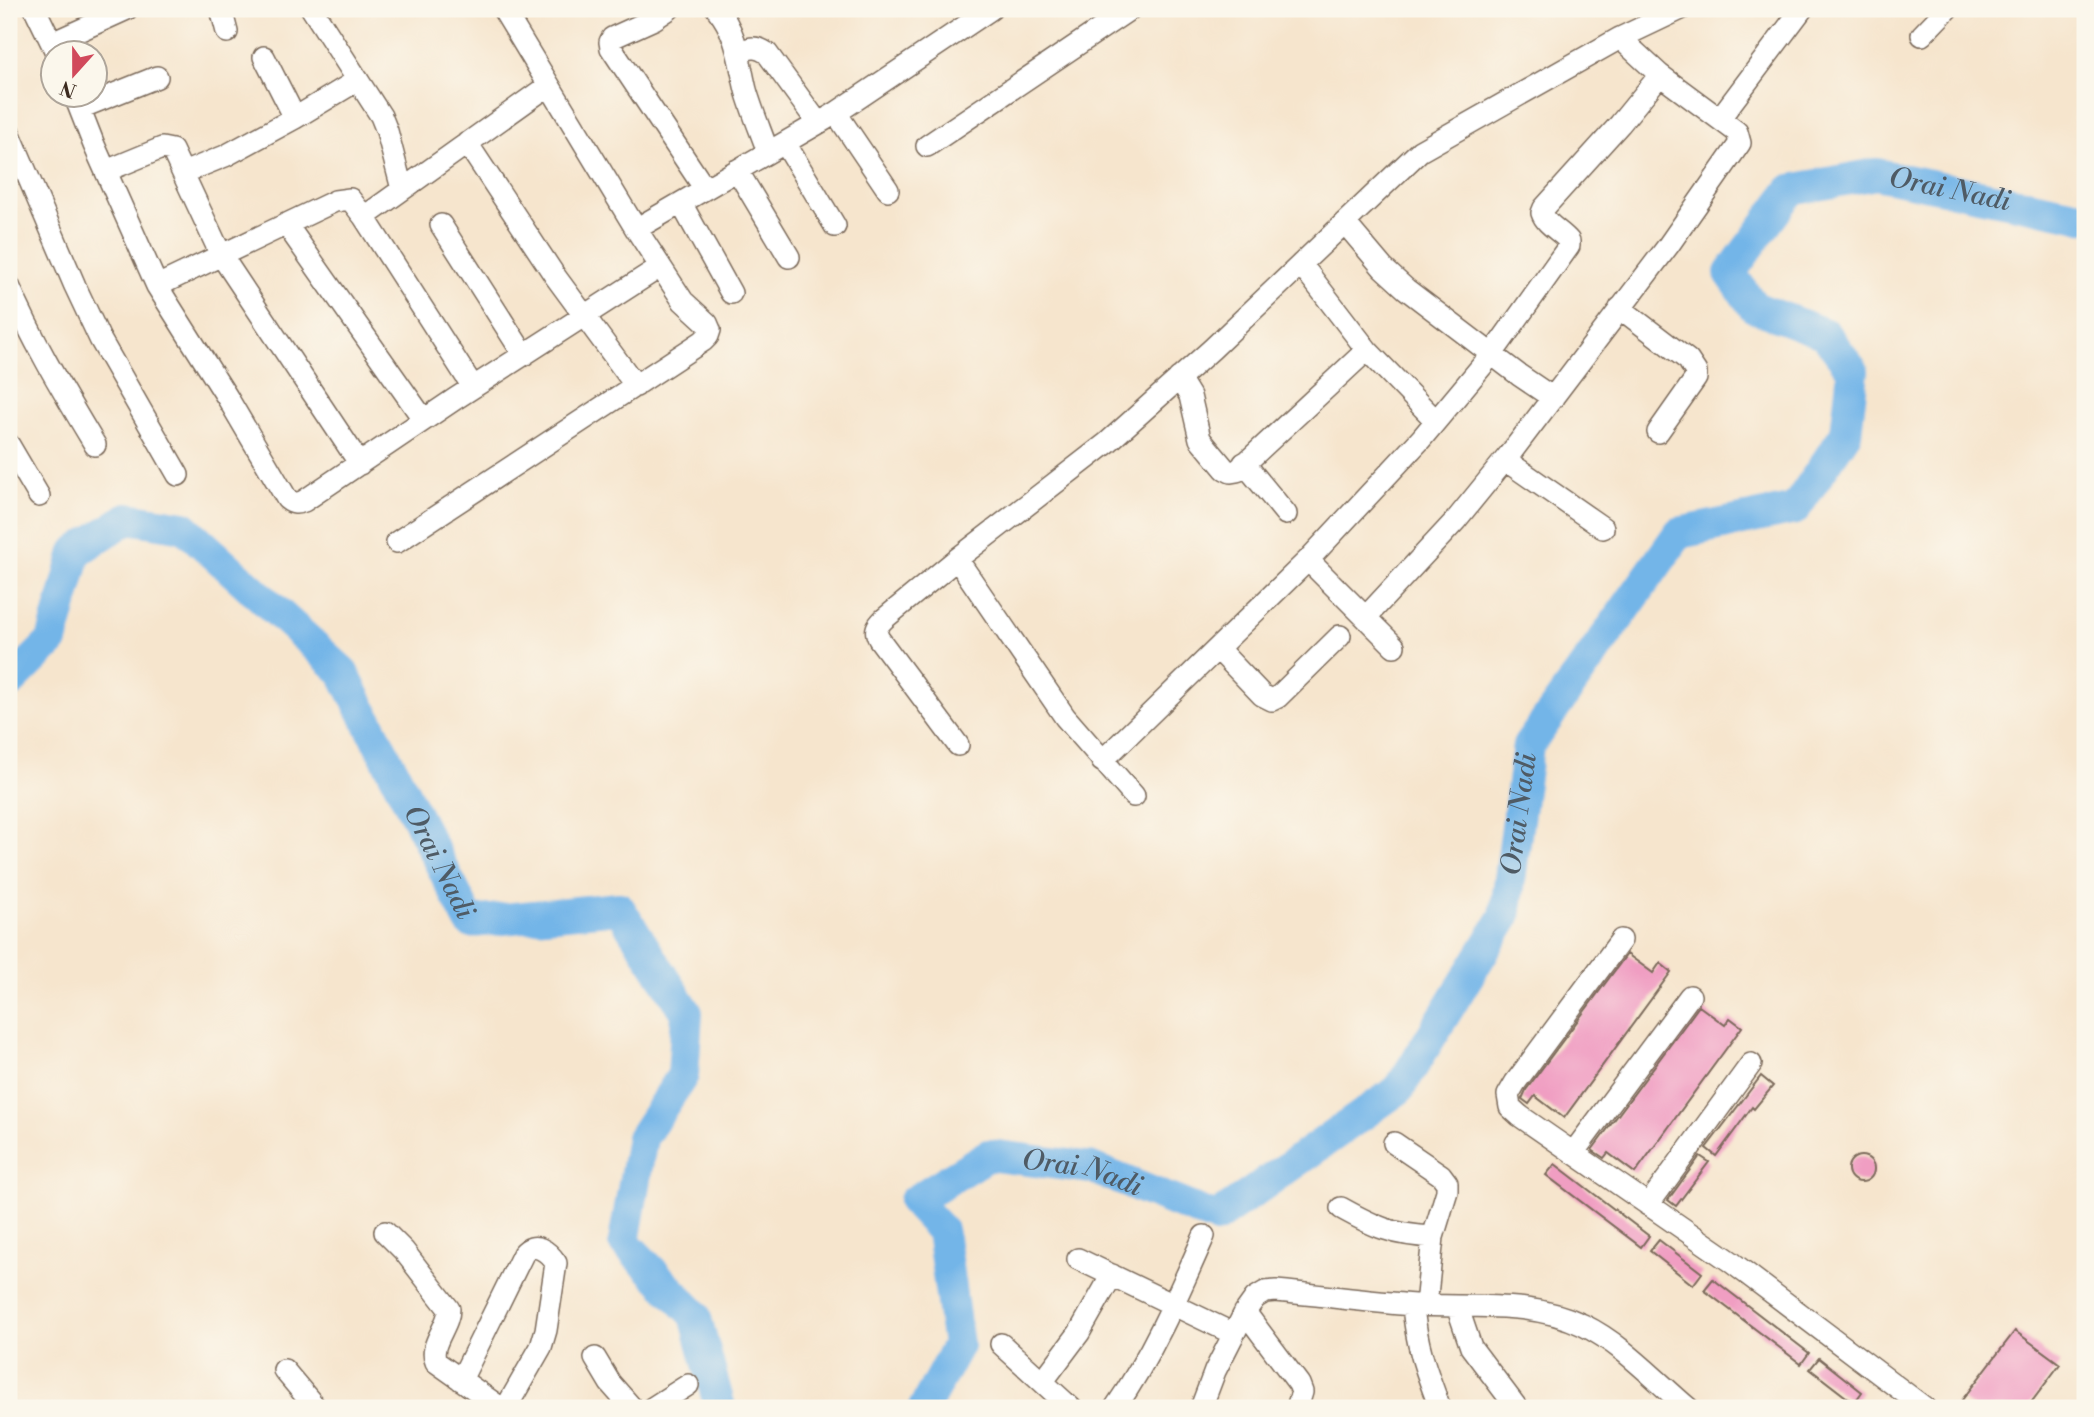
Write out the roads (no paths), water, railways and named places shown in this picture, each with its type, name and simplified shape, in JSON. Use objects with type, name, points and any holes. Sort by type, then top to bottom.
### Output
[{"type":"street","points":[[35,9],[49,38]]},
{"type":"street","points":[[73,38],[127,9]]},
{"type":"street","points":[[221,9],[227,32]]},
{"type":"street","points":[[312,9],[381,116],[402,189]]},
{"type":"street","points":[[397,542],[703,341],[710,330],[707,323],[683,301],[660,267],[503,9]]},
{"type":"street","points":[[717,9],[734,36],[747,93],[777,148],[835,226]]},
{"type":"street","points":[[636,229],[827,118],[991,9]]},
{"type":"street","points":[[927,146],[1130,9]]},
{"type":"street","points":[[958,745],[876,634],[877,627],[884,619],[1107,443],[1420,151],[1620,38],[1681,9]]},
{"type":"street","points":[[1720,118],[1802,9]]},
{"type":"street","points":[[1922,35],[1947,9]]},
{"type":"street","points":[[657,12],[612,38],[611,48],[705,189]]},
{"type":"street","points":[[1366,617],[1456,520],[1505,460],[1668,246],[1740,143],[1737,132],[1660,75],[1620,38]]},
{"type":"street","points":[[739,52],[758,47],[767,53],[888,190]]},
{"type":"street","points":[[264,57],[295,118]]},
{"type":"street","points":[[1102,761],[1308,561],[1436,421],[1492,354],[1569,246],[1567,237],[1544,218],[1544,208],[1660,75]]},
{"type":"street","points":[[108,92],[157,77]]},
{"type":"street","points":[[183,173],[225,156],[358,80]]},
{"type":"street","points":[[364,217],[549,85]]},
{"type":"street","points":[[80,108],[157,286],[287,499],[292,503],[304,501],[473,387],[660,267]]},
{"type":"street","points":[[9,132],[100,339],[178,475]]},
{"type":"street","points":[[467,143],[555,276],[636,386]]},
{"type":"street","points":[[106,171],[162,148],[168,148],[174,153],[221,255],[360,464]]},
{"type":"street","points":[[737,170],[789,257]]},
{"type":"street","points":[[157,286],[286,224],[344,198],[350,199],[473,387]]},
{"type":"street","points":[[681,203],[731,293]]},
{"type":"street","points":[[1345,223],[1383,268],[1406,289],[1553,398]]},
{"type":"street","points":[[286,224],[424,420]]},
{"type":"street","points":[[441,225],[524,355]]},
{"type":"street","points":[[1301,264],[1367,350],[1436,421]]},
{"type":"street","points":[[9,286],[43,357],[95,444]]},
{"type":"street","points":[[1620,308],[1688,360],[1696,372],[1696,378],[1658,432]]},
{"type":"street","points":[[1179,378],[1190,397],[1200,439],[1225,470],[1231,472],[1237,471],[1367,350]]},
{"type":"street","points":[[9,445],[38,496]]},
{"type":"street","points":[[1505,460],[1603,528]]},
{"type":"street","points":[[1244,463],[1286,514]]},
{"type":"street","points":[[957,559],[1065,717],[1134,796]]},
{"type":"street","points":[[1308,561],[1394,646]]},
{"type":"street","points":[[1219,649],[1262,695],[1272,700],[1340,636]]},
{"type":"street","points":[[1621,940],[1515,1083],[1508,1095],[1510,1107],[1730,1261],[1925,1408]]},
{"type":"street","points":[[1573,1153],[1690,996]]},
{"type":"street","points":[[1648,1205],[1751,1064]]},
{"type":"street","points":[[1394,1143],[1441,1175],[1447,1183],[1433,1237],[1415,1331],[1421,1360],[1440,1408]]},
{"type":"street","points":[[1341,1208],[1383,1230],[1433,1237]]},
{"type":"street","points":[[385,1232],[404,1251],[449,1309],[449,1318],[433,1356],[436,1362],[461,1380],[504,1408],[534,1362],[546,1330],[555,1263],[552,1257],[541,1248],[533,1246],[523,1254],[461,1380]]},
{"type":"street","points":[[1115,1408],[1174,1306],[1204,1236]]},
{"type":"street","points":[[1079,1259],[1234,1334]]},
{"type":"street","points":[[1043,1381],[1079,1333],[1112,1275]]},
{"type":"street","points":[[1201,1408],[1215,1371],[1245,1312],[1255,1298],[1265,1292],[1276,1291],[1419,1305],[1521,1308],[1561,1315],[1586,1326],[1618,1348],[1688,1408]]},
{"type":"street","points":[[1457,1306],[1471,1347],[1517,1408]]},
{"type":"street","points":[[1245,1312],[1299,1384],[1302,1392],[1297,1408]]},
{"type":"street","points":[[1001,1344],[1071,1408]]},
{"type":"street","points":[[594,1358],[610,1383],[632,1408]]},
{"type":"street","points":[[284,1370],[316,1408]]},
{"type":"street","points":[[652,1408],[688,1385]]},
{"type":"waterway","name":"Orai Nadi","points":[[924,1408],[958,1345],[942,1231],[914,1201],[988,1155],[1092,1168],[1216,1218],[1399,1089],[1505,916],[1528,746],[1679,533],[1795,509],[1846,433],[1853,371],[1825,334],[1754,307],[1730,273],[1791,190],[1876,174],[2085,217]]},
{"type":"waterway","name":"Orai Nadi","points":[[9,684],[52,641],[76,552],[128,518],[184,527],[342,671],[470,922],[619,908],[687,1013],[683,1075],[642,1138],[624,1242],[695,1315],[720,1408]]}]
